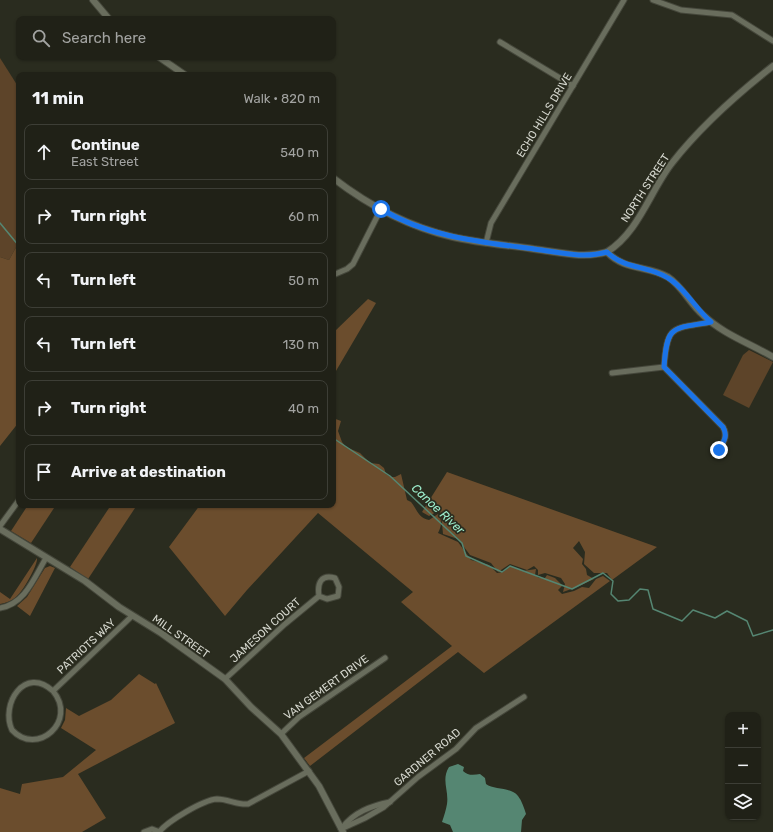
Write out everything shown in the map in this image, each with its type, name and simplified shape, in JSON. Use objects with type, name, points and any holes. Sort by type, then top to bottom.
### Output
[{"type":"street","points":[[93,0],[106,16]]},
{"type":"street","name":"ECHO HILLS DRIVE","points":[[486,243],[491,223],[624,0]]},
{"type":"street","points":[[653,0],[681,10],[732,15],[773,41]]},
{"type":"street","points":[[500,42],[573,86]]},
{"type":"street","points":[[162,60],[176,72]]},
{"type":"street","name":"NORTH STREET","points":[[607,252],[616,246],[626,236],[666,170],[681,152],[732,99],[772,69]]},
{"type":"street","points":[[336,180],[381,209],[408,223],[437,233],[486,243],[584,256],[607,252],[620,263],[656,272],[672,280],[696,308],[723,332],[773,357]]},
{"type":"street","points":[[336,274],[347,269],[353,264],[381,209]]},
{"type":"street","points":[[711,322],[682,326],[672,332],[666,344],[664,367],[723,427],[726,433],[726,438],[719,450]]},
{"type":"street","points":[[612,373],[664,367]]},
{"type":"street","points":[[0,527],[16,504]]},
{"type":"street","name":"MILL STREET","points":[[0,527],[46,558],[84,581],[132,616],[225,679],[251,707],[281,734],[309,771],[342,830]]},
{"type":"street","points":[[0,608],[13,604],[23,595],[46,558]]},
{"type":"street","points":[[325,577],[335,578],[339,587],[338,596],[327,599],[319,596],[318,586],[320,581],[325,577]]},
{"type":"street","name":"JAMESON COURT","points":[[225,679],[285,624],[319,596]]},
{"type":"street","name":"PATRIOTS WAY","points":[[53,691],[132,616]]},
{"type":"street","name":"VAN GEMERT DRIVE","points":[[281,734],[299,717],[385,658]]},
{"type":"street","points":[[37,682],[46,685],[53,691],[59,698],[61,711],[60,720],[52,731],[41,738],[32,739],[23,737],[12,730],[7,722],[4,708],[9,695],[15,688],[23,684],[37,682]]},
{"type":"street","name":"GARDNER ROAD","points":[[342,830],[365,818],[390,802],[418,776],[456,749],[476,728],[524,697]]},
{"type":"street","points":[[144,832],[152,829],[160,832],[169,823],[208,801],[220,800],[248,804],[309,771]]},
{"type":"shaded area","points":[[0,58],[16,83],[16,247],[9,260],[0,257]]},
{"type":"shaded area","points":[[16,247],[16,426],[0,446],[0,257],[9,260]]},
{"type":"shaded area","points":[[368,299],[376,303],[336,371],[336,330]]},
{"type":"shaded area","points":[[749,350],[773,362],[749,408],[723,395],[743,355]]},
{"type":"shaded area","points":[[336,419],[341,421],[338,431],[342,442],[346,447],[360,453],[370,463],[379,464],[384,468],[386,474],[391,477],[401,474],[407,500],[411,502],[420,515],[425,519],[429,520],[438,514],[441,519],[441,524],[438,533],[458,542],[471,560],[489,565],[497,573],[503,572],[510,566],[523,571],[536,569],[535,575],[539,578],[545,578],[547,575],[555,578],[562,586],[558,590],[562,594],[582,587],[589,588],[596,579],[603,576],[610,581],[484,673],[458,652],[310,766],[304,758],[452,646],[401,602],[413,592],[318,513],[225,616],[169,547],[198,508],[336,508]]},
{"type":"shaded area","points":[[447,472],[657,547],[612,580],[607,573],[594,573],[584,564],[585,552],[579,541],[573,548],[583,559],[582,564],[586,569],[587,575],[594,579],[563,592],[565,584],[561,578],[545,573],[538,575],[538,570],[534,566],[527,570],[510,564],[498,572],[491,563],[470,555],[458,539],[443,534],[441,513],[438,511],[429,516],[422,512]]},
{"type":"shaded area","points":[[26,508],[54,508],[31,543],[11,531]]},
{"type":"shaded area","points":[[109,508],[135,508],[88,579],[70,567]]},
{"type":"shaded area","points":[[37,558],[33,572],[20,593],[15,598],[0,604],[0,592],[10,599]]},
{"type":"shaded area","points":[[50,566],[55,568],[30,616],[17,606],[27,597],[45,568]]},
{"type":"shaded area","points":[[139,674],[155,684],[156,683],[175,723],[78,774],[106,818],[82,832],[0,832],[0,788],[20,794],[22,784],[63,777],[96,750],[61,728],[65,720],[66,708],[79,716],[111,700]]},
{"type":"shaded area","points":[[458,764],[464,767],[463,771],[467,774],[480,774],[485,778],[486,784],[489,786],[511,791],[518,796],[522,802],[526,814],[522,820],[521,832],[453,832],[450,825],[442,822],[447,804],[445,781],[447,772],[449,767]]},
{"type":"waterway","name":"Canoe River","points":[[0,223],[16,242]]},
{"type":"waterway","name":"Canoe River","points":[[336,440],[390,476],[462,543],[466,556],[502,572],[510,566],[572,589],[603,573],[613,581],[611,594],[618,601],[629,600],[640,589],[648,590],[653,609],[682,621],[693,610],[715,618],[727,611],[747,621],[753,636],[773,630]]},
{"type":"route","points":[[381,209],[408,223],[437,233],[465,240],[584,256],[607,252],[620,263],[656,272],[672,280],[702,315],[711,322],[676,328],[668,336],[664,367],[706,408],[723,427],[726,433],[726,438],[719,450]]}]
